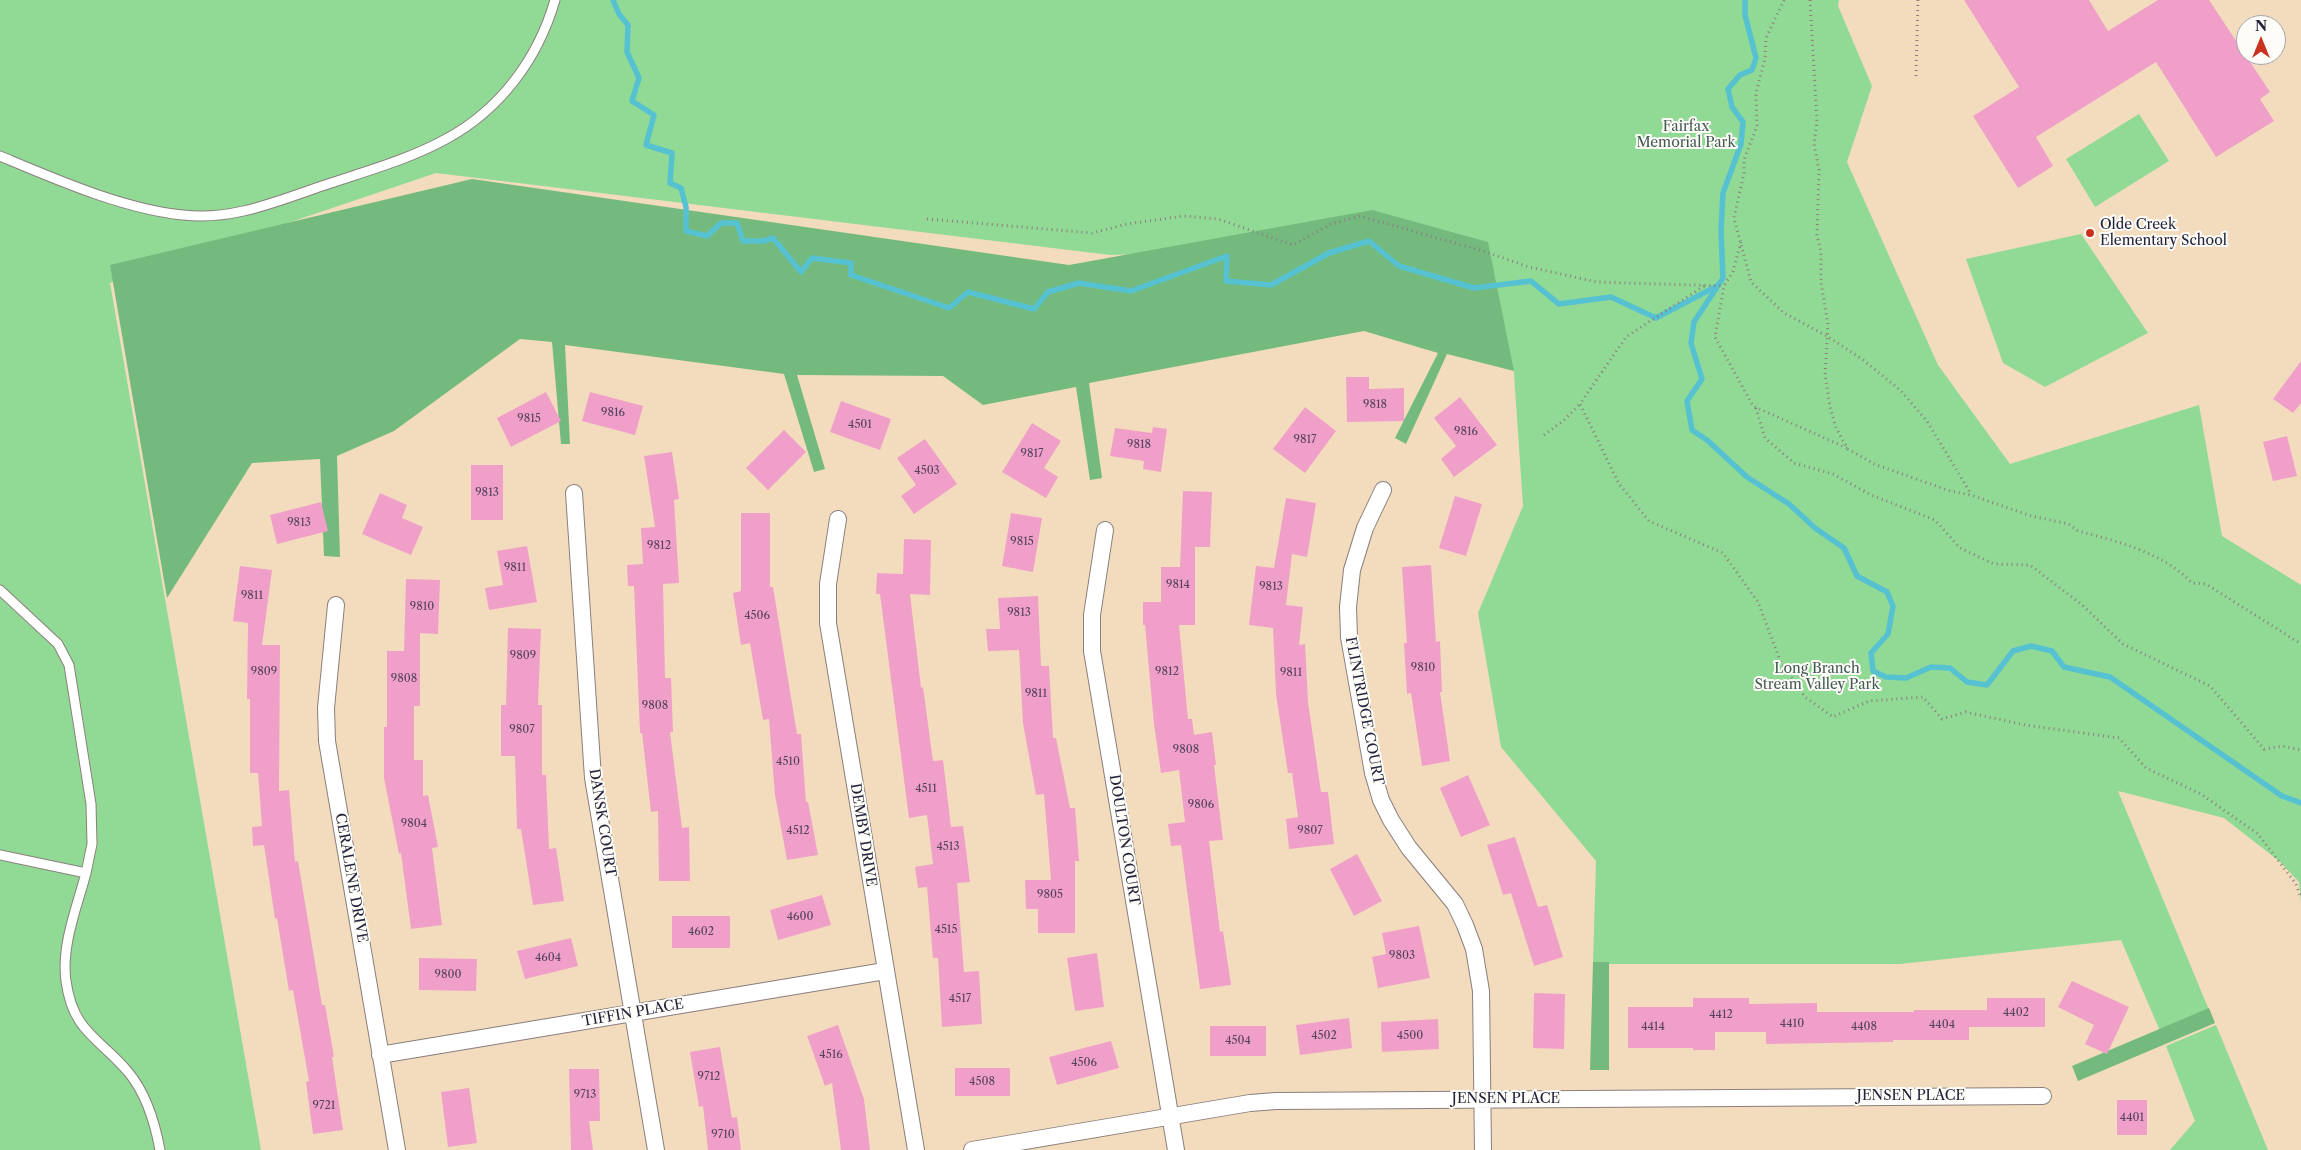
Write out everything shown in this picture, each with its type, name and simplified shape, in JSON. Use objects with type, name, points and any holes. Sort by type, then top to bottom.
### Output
[{"type":"street","name":"FLINTRIDGE COURT","points":[[1383,490],[1365,528],[1352,570],[1348,607],[1349,637],[1373,773],[1381,800],[1409,848],[1455,904],[1474,949],[1481,991],[1483,1150]]},
{"type":"street","name":"DANSK COURT","points":[[574,493],[593,778],[656,1150]]},
{"type":"street","name":"DEMBY DRIVE","points":[[838,519],[828,584],[828,623],[916,1150]]},
{"type":"street","name":"DOULTON COURT","points":[[1105,530],[1092,615],[1092,651],[1176,1150]]},
{"type":"street","name":"CERALENE DRIVE","points":[[336,605],[326,708],[327,741],[397,1150]]},
{"type":"street","name":"TIFFIN PLACE","points":[[380,1054],[885,970]]},
{"type":"street","name":"JENSEN PLACE","points":[[972,1150],[1250,1103],[1276,1101],[2043,1096]]},
{"type":"lane","points":[[0,156],[112,198],[164,212],[204,216],[234,214],[263,206],[425,150],[468,126],[501,97],[528,62],[545,28],[555,0]]},
{"type":"lane","points":[[0,590],[58,644],[69,665],[91,804],[92,844],[72,926],[66,960],[66,980],[72,1006],[81,1025],[129,1074],[149,1105],[160,1150]]},
{"type":"lane","points":[[0,854],[86,873]]},
{"type":"path","points":[[1784,0],[1766,38],[1765,58],[1756,93],[1757,126],[1744,160],[1744,174],[1734,218],[1742,242],[1751,282],[1784,313],[1827,336],[1862,359],[1900,390],[1927,422],[1971,495]]},
{"type":"path","points":[[1810,0],[1817,122],[1814,144],[1819,170],[1817,235],[1821,252],[1821,282],[1828,325],[1826,388],[1836,428],[1848,449]]},
{"type":"path","points":[[1916,76],[1918,0]]},
{"type":"path","points":[[927,219],[994,226],[1041,227],[1092,233],[1127,224],[1184,216],[1218,219],[1292,245],[1331,224],[1360,216],[1394,224],[1426,236],[1483,251],[1529,266],[1598,282],[1724,286]]},
{"type":"path","points":[[1742,242],[1733,271],[1724,286],[1715,338],[1753,406],[1848,449],[1874,464],[1950,491],[1971,495],[2031,516],[2069,524],[2078,531],[2150,553],[2179,570],[2192,583],[2206,584],[2301,644]]},
{"type":"path","points":[[1544,435],[1563,421],[1580,404],[1626,338],[1704,286]]},
{"type":"path","points":[[1580,404],[1619,484],[1649,521],[1723,553],[1758,602],[1781,662],[1804,697],[1833,717],[1868,701],[1923,697],[1942,719],[1966,712],[2025,725],[2120,738],[2146,768],[2201,794],[2258,834],[2296,884],[2301,898]]},
{"type":"path","points":[[1756,408],[1765,438],[1794,464],[1832,474],[1872,494],[1934,520],[1960,548],[1994,564],[2030,565],[2081,604],[2123,644],[2210,686],[2264,749],[2283,746],[2301,750]]},
{"type":"green space","points":[[0,0],[1839,0],[1838,6],[1872,86],[1847,162],[1938,365],[2010,464],[2199,405],[2222,536],[2301,585],[2301,903],[2299,882],[2279,861],[2224,818],[2118,791],[2209,1010],[2160,1031],[2121,940],[1900,964],[1593,964],[1596,861],[1501,747],[1478,613],[1523,506],[1514,374],[1488,244],[1110,255],[436,173],[110,283],[261,1150],[0,1150]]},
{"type":"green space","points":[[2139,114],[2169,161],[2095,207],[2066,159]]},
{"type":"green space","points":[[472,179],[1069,265],[1372,210],[1488,242],[1514,371],[1447,354],[1406,444],[1395,438],[1438,353],[1364,331],[1089,383],[1102,478],[1090,480],[1076,387],[983,405],[943,376],[797,375],[825,469],[814,472],[784,374],[565,345],[570,444],[561,444],[552,342],[520,339],[394,431],[337,456],[340,557],[324,556],[320,459],[252,463],[167,598],[110,265]]},
{"type":"green space","points":[[2081,234],[2148,333],[2045,387],[2003,363],[1966,259]]},
{"type":"green space","points":[[1593,962],[1609,962],[1609,1070],[1590,1070]]},
{"type":"green space","points":[[2209,1008],[2215,1023],[2078,1081],[2072,1066]]},
{"type":"green space","points":[[2216,1025],[2268,1150],[2170,1150],[2195,1121],[2166,1046]]},
{"type":"building","points":[[1964,0],[2089,0],[2108,31],[2158,0],[2209,0],[2236,41],[2236,65],[2252,65],[2270,92],[2260,99],[2274,121],[2216,157],[2156,62],[2036,137],[2053,166],[2018,188],[1973,116],[2019,87]]},
{"type":"building","points":[[2301,361],[2301,403],[2293,413],[2273,399]]},
{"type":"building","points":[[1346,377],[1369,377],[1369,389],[1404,388],[1404,421],[1347,422]]},
{"type":"building","points":[[546,392],[561,421],[511,447],[497,418]]},
{"type":"building","points":[[590,392],[643,406],[635,435],[582,421]]},
{"type":"building","points":[[1460,397],[1497,445],[1454,477],[1441,459],[1456,446],[1434,418]]},
{"type":"building","points":[[841,401],[891,419],[880,450],[830,432]]},
{"type":"building","points":[[1305,407],[1336,431],[1305,473],[1273,449]]},
{"type":"building","points":[[1032,423],[1061,441],[1044,468],[1058,477],[1046,498],[1002,472]]},
{"type":"building","points":[[1153,427],[1167,429],[1161,472],[1143,469],[1144,461],[1110,456],[1115,428],[1152,433]]},
{"type":"building","points":[[784,430],[806,452],[768,490],[746,468]]},
{"type":"building","points":[[2287,436],[2297,476],[2273,481],[2263,442]]},
{"type":"building","points":[[925,439],[957,484],[914,514],[901,496],[916,485],[897,458]]},
{"type":"building","points":[[672,452],[679,499],[674,500],[679,583],[663,584],[665,678],[671,678],[673,732],[670,732],[682,828],[689,827],[690,881],[659,881],[658,811],[651,812],[642,733],[640,733],[634,586],[628,586],[627,565],[643,564],[641,528],[655,527],[644,456]]},
{"type":"building","points":[[471,465],[503,465],[503,520],[471,520]]},
{"type":"building","points":[[1183,491],[1212,492],[1210,547],[1195,547],[1195,625],[1179,625],[1188,719],[1192,719],[1194,735],[1212,732],[1223,840],[1209,841],[1220,932],[1223,931],[1231,985],[1200,989],[1181,845],[1171,846],[1168,824],[1185,822],[1179,770],[1161,773],[1154,724],[1145,625],[1143,625],[1143,602],[1161,602],[1161,567],[1180,567]]},
{"type":"building","points":[[380,493],[407,505],[402,518],[423,527],[411,555],[362,534]]},
{"type":"building","points":[[1455,496],[1482,504],[1466,556],[1439,548]]},
{"type":"building","points":[[1286,498],[1316,503],[1307,557],[1292,554],[1286,605],[1303,607],[1299,645],[1305,644],[1308,702],[1321,792],[1328,792],[1334,844],[1289,849],[1286,819],[1298,817],[1292,773],[1288,773],[1276,694],[1273,628],[1249,625],[1256,566],[1274,568]]},
{"type":"building","points":[[321,502],[328,531],[277,544],[270,515]]},
{"type":"building","points":[[741,513],[770,513],[770,587],[773,587],[797,734],[801,734],[806,802],[808,802],[818,855],[787,860],[775,795],[769,719],[763,720],[750,643],[741,645],[733,593],[741,591]]},
{"type":"building","points":[[1011,513],[1042,518],[1033,572],[1002,566]]},
{"type":"building","points":[[904,539],[931,540],[930,595],[910,594],[921,688],[923,687],[933,761],[943,760],[951,827],[963,826],[970,882],[957,883],[964,972],[979,971],[982,1024],[942,1027],[938,958],[933,958],[927,887],[918,888],[915,867],[933,864],[927,815],[909,818],[880,594],[876,594],[877,573],[903,574]]},
{"type":"building","points":[[527,546],[537,602],[489,610],[485,588],[503,585],[497,551]]},
{"type":"building","points":[[1431,565],[1436,642],[1440,641],[1442,692],[1440,692],[1450,761],[1422,766],[1411,693],[1407,694],[1404,643],[1407,643],[1402,567]]},
{"type":"building","points":[[240,566],[272,570],[262,645],[280,645],[279,791],[289,790],[295,862],[298,861],[322,1005],[325,1005],[343,1130],[313,1134],[306,1082],[309,1081],[293,990],[289,991],[277,918],[275,919],[264,845],[253,846],[252,827],[262,826],[258,773],[250,773],[250,699],[247,699],[248,623],[233,621]]},
{"type":"building","points":[[406,579],[440,580],[438,634],[420,633],[420,706],[414,706],[414,760],[423,760],[423,796],[428,795],[438,847],[432,848],[442,925],[411,929],[401,853],[399,854],[384,778],[384,727],[387,727],[387,651],[404,651]]},
{"type":"building","points":[[1038,596],[1041,666],[1049,666],[1053,738],[1056,738],[1070,808],[1075,808],[1079,861],[1075,861],[1075,933],[1038,933],[1038,909],[1026,909],[1025,880],[1051,880],[1044,794],[1036,795],[1023,723],[1019,650],[988,651],[986,629],[1000,629],[998,598]]},
{"type":"building","points":[[508,628],[541,629],[538,705],[542,705],[542,775],[546,775],[549,849],[556,848],[564,901],[533,905],[521,829],[517,829],[515,756],[501,756],[501,705],[506,705]]},
{"type":"building","points":[[1468,775],[1490,825],[1461,837],[1440,788]]},
{"type":"building","points":[[1515,837],[1538,907],[1547,905],[1563,957],[1534,966],[1511,893],[1503,895],[1487,845]]},
{"type":"building","points":[[1357,854],[1382,901],[1354,916],[1330,869]]},
{"type":"building","points":[[822,895],[831,925],[778,940],[770,910]]},
{"type":"building","points":[[672,916],[730,916],[730,948],[672,948]]},
{"type":"building","points":[[1419,926],[1430,978],[1378,988],[1372,957],[1386,954],[1382,933]]},
{"type":"building","points":[[571,938],[578,966],[525,979],[517,951]]},
{"type":"building","points":[[1097,953],[1104,1007],[1075,1011],[1067,958]]},
{"type":"building","points":[[419,958],[477,959],[476,991],[419,990]]},
{"type":"building","points":[[2072,981],[2129,1007],[2107,1054],[2085,1044],[2094,1025],[2058,1007]]},
{"type":"building","points":[[1534,993],[1565,994],[1564,1049],[1533,1048]]},
{"type":"building","points":[[1693,998],[1749,998],[1749,1004],[1817,1003],[1817,1012],[1914,1012],[1914,1010],[1987,1010],[1987,998],[2045,998],[2045,1027],[1969,1027],[1969,1040],[1766,1044],[1766,1032],[1715,1032],[1715,1050],[1628,1048],[1628,1007],[1693,1007]]},
{"type":"building","points":[[1349,1018],[1352,1048],[1300,1055],[1296,1025]]},
{"type":"building","points":[[1438,1019],[1439,1049],[1382,1052],[1381,1022]]},
{"type":"building","points":[[838,1025],[864,1099],[870,1150],[841,1150],[832,1083],[825,1086],[807,1036]]},
{"type":"building","points":[[1210,1026],[1266,1026],[1266,1056],[1210,1056]]},
{"type":"building","points":[[1111,1041],[1119,1068],[1057,1085],[1049,1057]]},
{"type":"building","points":[[720,1047],[732,1118],[737,1117],[741,1150],[708,1150],[703,1106],[699,1107],[690,1052]]},
{"type":"building","points":[[955,1068],[1010,1068],[1010,1096],[955,1096]]},
{"type":"building","points":[[569,1069],[599,1069],[600,1121],[589,1121],[593,1150],[571,1150]]},
{"type":"building","points":[[469,1088],[477,1143],[448,1147],[441,1092]]},
{"type":"building","points":[[2117,1100],[2147,1100],[2147,1135],[2117,1135]]},
{"type":"waterway","points":[[613,0],[619,14],[628,25],[627,52],[639,78],[632,101],[654,115],[646,145],[672,153],[670,183],[681,188],[686,207],[686,231],[707,236],[721,223],[737,223],[743,241],[763,241],[773,238],[801,272],[812,258],[851,263],[851,275],[949,308],[968,292],[1034,309],[1048,292],[1079,283],[1131,291],[1227,256],[1226,281],[1271,285],[1329,253],[1369,241],[1399,266],[1474,288],[1531,281],[1559,304],[1611,297],[1656,318],[1717,286]]},
{"type":"waterway","points":[[1745,0],[1745,15],[1756,58],[1752,70],[1740,75],[1728,89],[1732,107],[1743,122],[1741,144],[1723,193],[1721,231],[1723,278],[1694,322],[1691,343],[1702,379],[1687,401],[1692,430],[1707,440],[1747,477],[1789,504],[1815,528],[1844,548],[1857,576],[1887,592],[1893,606],[1888,634],[1871,653],[1873,671],[1886,677],[1906,678],[1931,667],[1950,668],[1967,682],[1987,685],[2013,651],[2031,646],[2052,651],[2064,667],[2110,677],[2282,796],[2301,803]]},
{"type":"place","name":"Olde Creek Elementary School","points":[[2090,233]]},
{"type":"park label","name":"Fairfax Memorial Park","points":[[1686,136]]},
{"type":"park label","name":"Long Branch Stream Valley Park","points":[[1817,678]]}]
